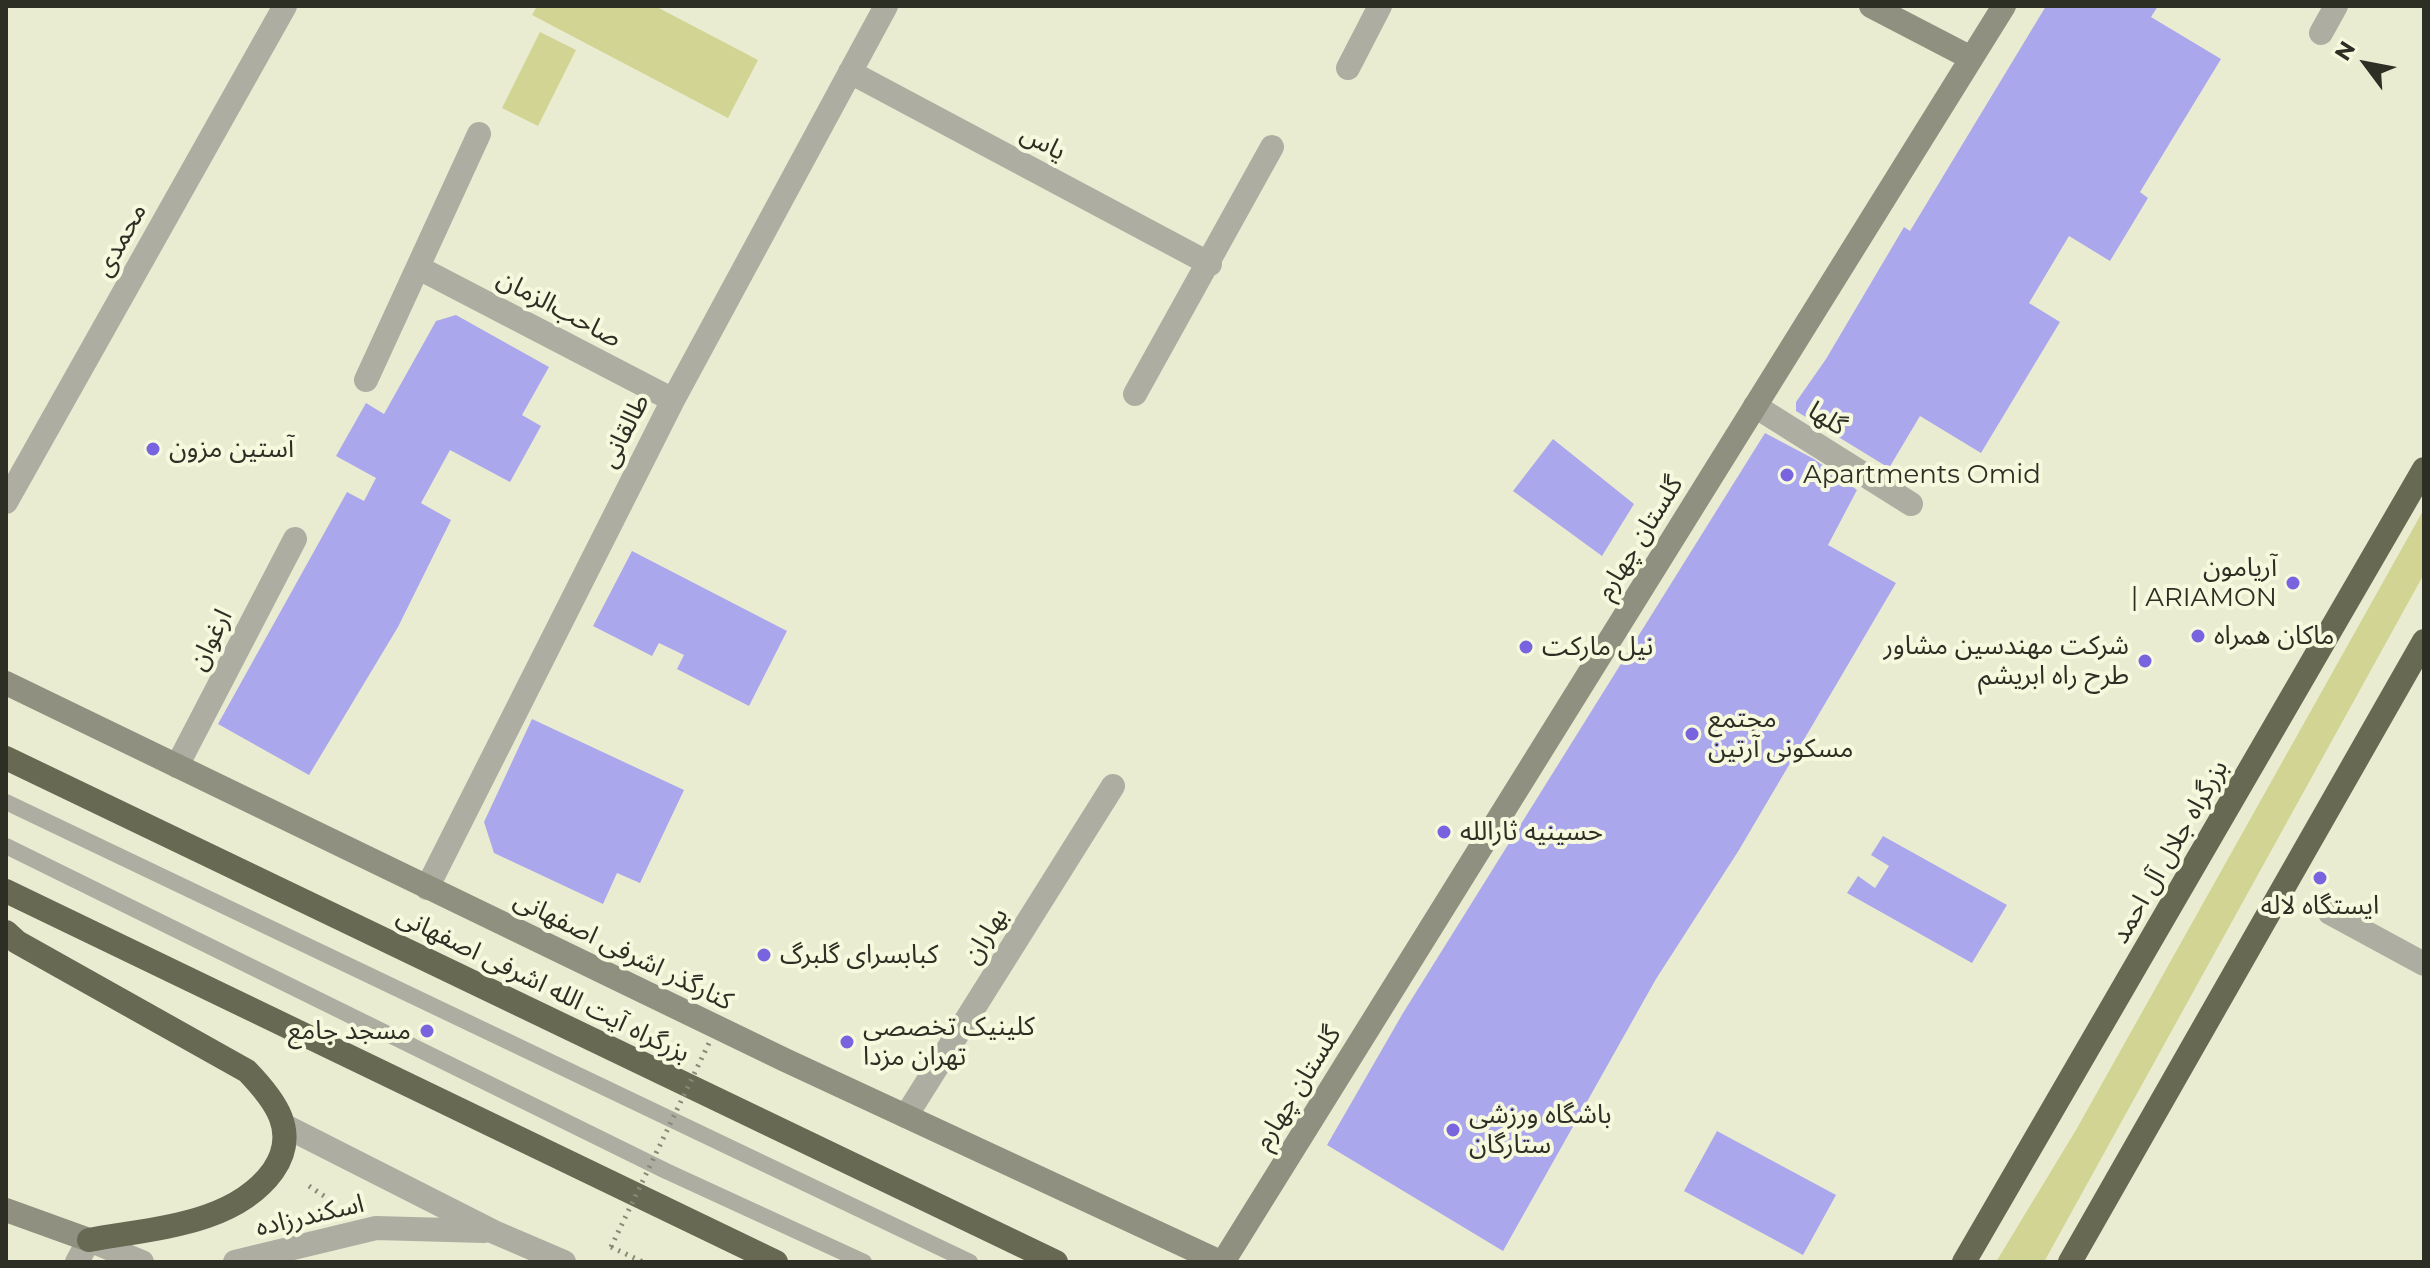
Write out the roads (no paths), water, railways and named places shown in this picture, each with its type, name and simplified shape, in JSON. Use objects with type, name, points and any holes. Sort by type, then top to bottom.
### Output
[{"type":"highway","name":"بزرگراه جلال آل احمد","points":[[1964,1262],[2424,469]]},
{"type":"highway","points":[[2070,1262],[2424,641]]},
{"type":"highway","name":"بزرگراه آیت الله اشرفی اصفهانی","points":[[6,758],[1056,1262]]},
{"type":"highway","points":[[6,891],[776,1262]]},
{"type":"highway","points":[[6,932],[17,942],[247,1071],[271,1097],[285,1126],[286,1141],[278,1163],[246,1199],[204,1217],[89,1240]]},
{"type":"street","name":"محمدی","points":[[6,502],[285,6]]},
{"type":"street","name":"طالقانی","points":[[427,888],[673,400],[886,6]]},
{"type":"street","points":[[1348,68],[1380,6]]},
{"type":"street","points":[[1871,6],[1971,58]]},
{"type":"street","name":"گلستان چهارم","points":[[1221,1262],[2004,6]]},
{"type":"street","points":[[2321,33],[2336,6]]},
{"type":"street","name":"یاس","points":[[850,72],[1210,264]]},
{"type":"street","points":[[366,380],[479,134]]},
{"type":"street","points":[[1135,394],[1210,264],[1272,147]]},
{"type":"street","name":"صاحب‌الزمان","points":[[419,268],[673,400]]},
{"type":"street","name":"گلها","points":[[1755,406],[1911,504]]},
{"type":"street","name":"ارغوان","points":[[177,766],[295,539]]},
{"type":"street","name":"کنارگذر اشرفی اصفهانی","points":[[6,683],[427,888],[1221,1262]]},
{"type":"street","name":"بهاران","points":[[906,1116],[1113,786]]},
{"type":"street","points":[[2330,913],[2424,964]]},
{"type":"street","points":[[285,1126],[494,1232],[564,1262]]},
{"type":"street","points":[[6,1210],[142,1262]]},
{"type":"street","name":"اسکندرزاده","points":[[235,1262],[376,1228],[494,1232]]},
{"type":"street","points":[[77,1262],[89,1240]]},
{"type":"lane","points":[[6,802],[970,1262]]},
{"type":"lane","points":[[6,846],[666,1171],[864,1262]]},
{"type":"place","name":"آستین مزون","points":[[153,449]]},
{"type":"place","name":"Apartments Omid","points":[[1787,475]]},
{"type":"place","name":"آریامون | ARIAMON","points":[[2293,583]]},
{"type":"place","name":"ماکان همراه","points":[[2198,636]]},
{"type":"place","name":"نیل مارکت","points":[[1526,647]]},
{"type":"place","name":"شرکت مهندسین مشاور طرح راه ابریشم","points":[[2145,661]]},
{"type":"place","name":"مجتمع مسکونی آرتین","points":[[1692,734]]},
{"type":"place","name":"حسینیه ثارالله","points":[[1444,832]]},
{"type":"place","name":"ایستگاه لاله","points":[[2320,878]]},
{"type":"place","name":"کبابسرای گلبرگ","points":[[764,955]]},
{"type":"place","name":"مسجد جامع","points":[[427,1031]]},
{"type":"place","name":"کلینیک تخصصی تهران مزدا","points":[[847,1042]]},
{"type":"place","name":"باشگاه ورزشی ستارگان","points":[[1453,1130]]}]
